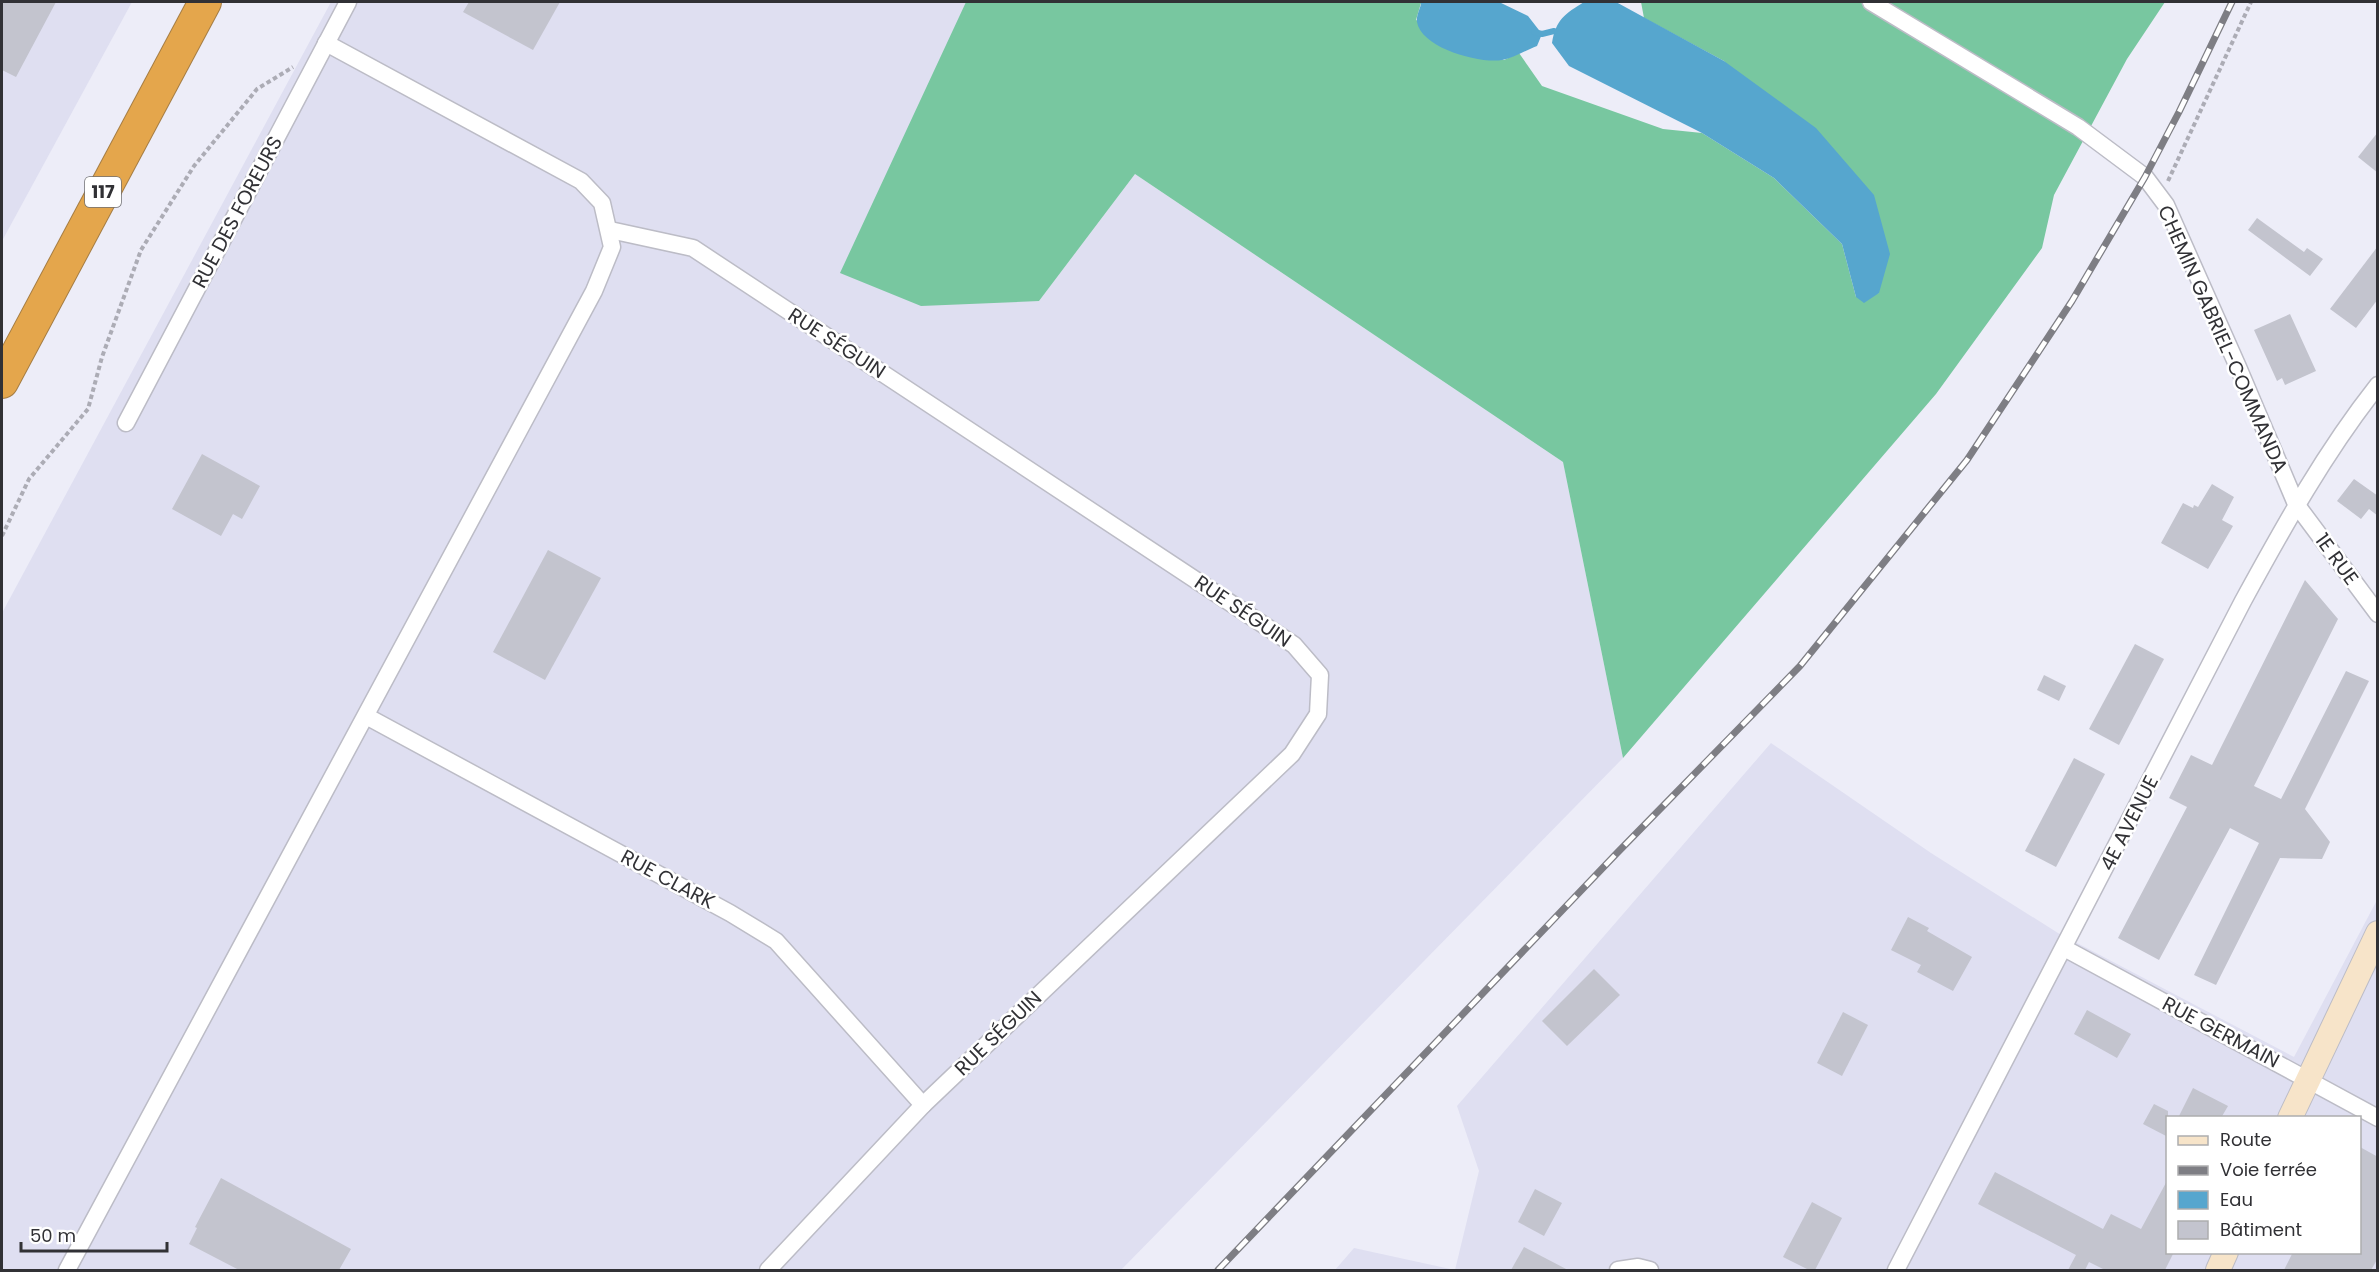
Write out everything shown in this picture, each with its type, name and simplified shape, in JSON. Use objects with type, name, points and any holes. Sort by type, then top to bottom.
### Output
[{"type":"highway","name":"117","points":[[2,382],[205,2]]},
{"type":"street","name":"RUE DES FOREURS","points":[[126,423],[348,2]]},
{"type":"street","name":"CHEMIN GABRIEL-COMMANDA","points":[[1872,2],[2078,127],[2145,177],[2166,206],[2238,366],[2296,504]]},
{"type":"street","points":[[68,1270],[594,291],[612,247],[610,230],[602,203],[581,181],[326,43]]},
{"type":"street","name":"RUE SÉGUIN","points":[[610,230],[693,248],[1294,645],[1320,675],[1318,714],[1292,754],[923,1105],[768,1270]]},
{"type":"street","name":"4E AVENUE","points":[[1896,1270],[2243,601],[2296,504],[2354,414],[2378,385]]},
{"type":"street","name":"1E RUE","points":[[2296,504],[2378,615]]},
{"type":"street","name":"RUE CLARK","points":[[366,716],[730,913],[776,941],[923,1105]]},
{"type":"street","points":[[2291,1116],[2378,933]]},
{"type":"street","name":"RUE GERMAIN","points":[[2064,948],[2378,1118]]},
{"type":"street","points":[[2218,1270],[2225,1254]]},
{"type":"street","points":[[1618,1270],[1638,1267],[1650,1270]]},
{"type":"path","points":[[2160,198],[2251,2]]},
{"type":"path","points":[[2,536],[29,479],[88,409],[102,357],[141,250],[194,166],[257,89],[283,75],[326,43]]},
{"type":"shaded area","points":[[2,2],[132,2],[2,241]]},
{"type":"shaded area","points":[[331,2],[982,2],[1039,301],[1135,174],[1563,462],[1623,758],[1121,1270],[2,1270],[2,613]]},
{"type":"shaded area","points":[[1771,743],[1931,853],[2058,933],[2294,1057],[2377,900],[2377,1270],[1455,1270],[1479,1171],[1457,1106]]},
{"type":"shaded area","points":[[1354,1248],[1455,1270],[1335,1270]]},
{"type":"green space","points":[[966,2],[1420,2],[1416,20],[1504,60],[1519,53],[1542,86],[1663,129],[1702,133],[1774,178],[1842,244],[1856,297],[1879,293],[1724,61],[1644,18],[1641,2],[2165,2],[2127,59],[2054,195],[2042,248],[1936,394],[1623,758],[1563,462],[1135,174],[1039,301],[921,306],[840,273]]},
{"type":"water","points":[[1420,2],[1499,2],[1528,16],[1542,34],[1537,46],[1506,59],[1492,61],[1466,57],[1440,47],[1421,31],[1417,22]]},
{"type":"water","points":[[1584,2],[1616,2],[1724,61],[1816,128],[1874,195],[1890,254],[1879,293],[1864,303],[1856,297],[1842,244],[1774,178],[1702,133],[1569,66],[1552,43],[1556,28],[1562,18]]},
{"type":"building","points":[[2,2],[56,2],[16,77],[2,70]]},
{"type":"building","points":[[469,2],[560,2],[533,50],[463,12]]},
{"type":"building","points":[[2378,132],[2378,173],[2358,157]]},
{"type":"building","points":[[2257,218],[2304,252],[2307,248],[2323,259],[2310,276],[2248,230]]},
{"type":"building","points":[[2378,246],[2378,299],[2356,328],[2330,309]]},
{"type":"building","points":[[2290,314],[2316,371],[2285,385],[2282,378],[2277,381],[2254,330]]},
{"type":"building","points":[[202,454],[260,486],[242,519],[233,514],[221,536],[172,509]]},
{"type":"building","points":[[2354,479],[2378,496],[2378,516],[2369,509],[2361,519],[2337,501]]},
{"type":"building","points":[[2212,484],[2234,497],[2222,520],[2233,526],[2208,569],[2161,543],[2183,503],[2193,508],[2194,505],[2198,507]]},
{"type":"building","points":[[548,550],[601,578],[545,680],[493,652]]},
{"type":"building","points":[[2305,580],[2338,619],[2254,786],[2281,799],[2346,671],[2369,681],[2305,809],[2330,842],[2322,859],[2280,858],[2216,985],[2194,975],[2259,843],[2230,828],[2159,960],[2118,938],[2187,807],[2169,798],[2191,755],[2212,765]]},
{"type":"building","points":[[2135,644],[2164,659],[2119,745],[2089,729]]},
{"type":"building","points":[[2044,675],[2066,686],[2059,701],[2037,690]]},
{"type":"building","points":[[2074,758],[2105,774],[2056,867],[2025,851]]},
{"type":"building","points":[[1908,917],[1929,928],[1927,931],[1972,957],[1953,991],[1917,972],[1921,965],[1891,950]]},
{"type":"building","points":[[1594,969],[1620,995],[1567,1046],[1542,1021]]},
{"type":"building","points":[[2087,1010],[2131,1034],[2117,1058],[2074,1034]]},
{"type":"building","points":[[1843,1012],[1868,1025],[1842,1076],[1817,1063]]},
{"type":"building","points":[[2193,1088],[2228,1106],[2222,1116],[2179,1116]]},
{"type":"building","points":[[2154,1104],[2168,1111],[2166,1136],[2143,1124]]},
{"type":"building","points":[[2361,1148],[2378,1157],[2378,1258],[2371,1270],[2284,1270],[2292,1254],[2361,1254]]},
{"type":"building","points":[[1995,1172],[2103,1229],[2111,1214],[2141,1229],[2166,1183],[2166,1254],[2173,1254],[2165,1270],[2105,1270],[2089,1262],[2085,1270],[2068,1270],[2076,1255],[1978,1204]]},
{"type":"building","points":[[221,1178],[351,1249],[339,1270],[239,1270],[189,1244],[197,1228],[195,1227]]},
{"type":"building","points":[[1535,1189],[1562,1203],[1544,1236],[1518,1222]]},
{"type":"building","points":[[1812,1202],[1842,1218],[1815,1270],[1809,1270],[1783,1257]]},
{"type":"building","points":[[1524,1247],[1568,1270],[1511,1270]]},
{"type":"waterway","points":[[1534,32],[1542,34],[1554,31]]},
{"type":"railway","points":[[1218,1270],[1617,853],[1800,666],[1967,460],[2072,301],[2145,177],[2232,2]]}]
